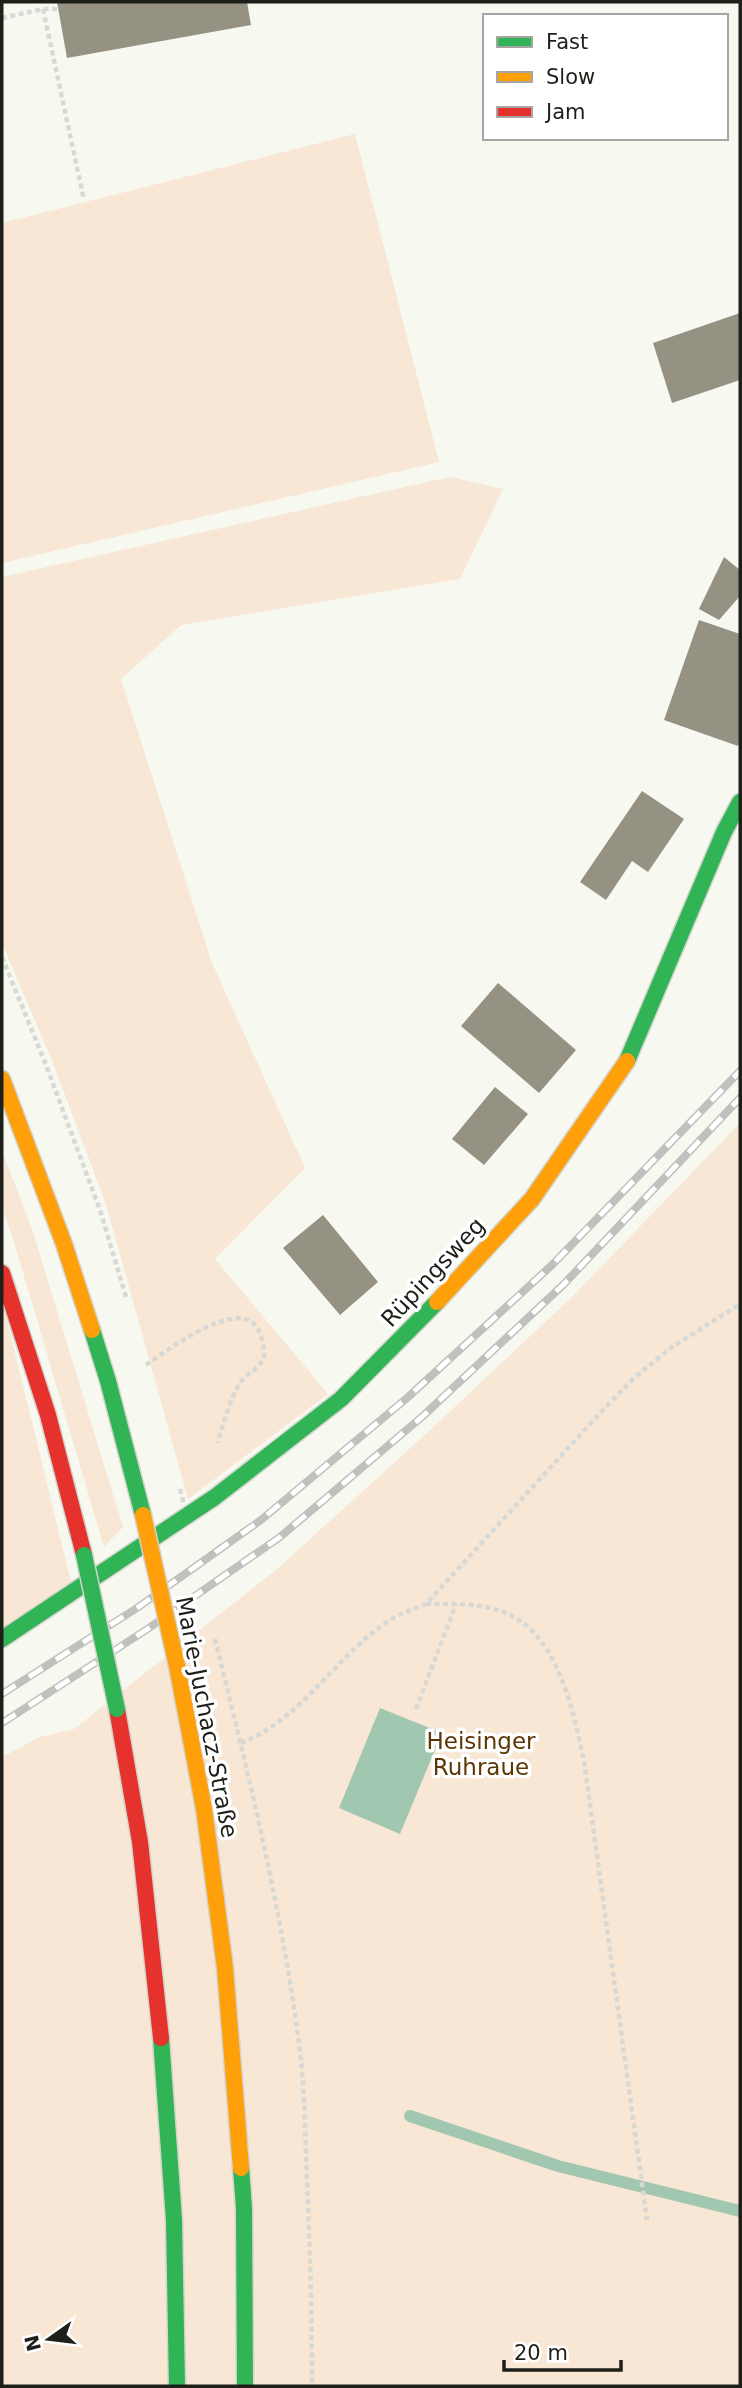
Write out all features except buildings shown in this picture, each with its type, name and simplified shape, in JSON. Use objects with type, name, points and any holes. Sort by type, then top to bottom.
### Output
[{"type":"main road","name":"Rüpingsweg","points":[[2,1639],[215,1497],[341,1399],[423,1317],[532,1199],[624,1069],[724,832],[740,802]]},
{"type":"main road","name":"Marie-Juchacz-Straße","points":[[2,1079],[64,1244],[108,1381],[143,1516],[177,1666],[204,1809],[225,1968],[244,2208],[245,2386]]},
{"type":"main road","points":[[2,1273],[47,1415],[84,1555],[117,1709],[140,1842],[159,2002],[174,2220],[177,2386]]},
{"type":"path","points":[[2,18],[43,9],[59,9]]},
{"type":"path","points":[[43,9],[84,200]]},
{"type":"path","points":[[241,1743],[277,1724],[387,1622],[426,1604],[635,1377],[671,1348],[740,1304]]},
{"type":"path","points":[[146,1365],[222,1320],[243,1318],[254,1324],[260,1332],[264,1356],[259,1366],[240,1384],[216,1446]]},
{"type":"path","points":[[426,1604],[456,1604],[493,1609],[521,1622],[541,1643],[556,1665],[570,1699],[584,1761],[647,2220]]},
{"type":"path","points":[[416,1709],[456,1604]]},
{"type":"path","points":[[214,1638],[241,1743],[287,1967],[299,2045],[305,2121],[312,2305],[312,2386]]},
{"type":"green space","points":[[355,134],[439,462],[2,563],[2,223]]},
{"type":"green space","points":[[450,477],[503,489],[460,579],[181,625],[121,679],[212,963],[305,1168],[215,1259],[328,1394],[188,1499],[106,1204],[53,1063],[2,943],[2,577]]},
{"type":"green space","name":"Heisinger Ruhraue","points":[[740,1123],[740,2386],[2,2386],[2,1757],[40,1737],[74,1729],[276,1570],[573,1296]]},
{"type":"green space","points":[[2,1151],[32,1229],[123,1527],[104,1547],[2,1208]]},
{"type":"green space","points":[[2,1300],[72,1586],[2,1631]]},
{"type":"shaded area","points":[[380,1708],[442,1733],[400,1834],[339,1808]]},
{"type":"waterway","points":[[410,2116],[558,2166],[740,2211]]},
{"type":"railway","points":[[2,1694],[137,1608],[261,1520],[407,1398],[552,1265],[740,1071]]},
{"type":"railway","points":[[2,1723],[146,1630],[280,1537],[423,1416],[563,1285],[740,1098]]},
{"type":"traffic: fast","points":[[627,1061],[724,832],[740,802]]},
{"type":"traffic: fast","points":[[2,1639],[215,1497],[341,1399],[437,1302]]},
{"type":"traffic: fast","points":[[92,1330],[143,1515]]},
{"type":"traffic: fast","points":[[84,1555],[117,1709]]},
{"type":"traffic: fast","points":[[161,2038],[174,2220],[177,2386]]},
{"type":"traffic: fast","points":[[241,2168],[244,2208],[245,2386]]},
{"type":"traffic: slow","points":[[437,1302],[532,1199],[627,1061]]},
{"type":"traffic: slow","points":[[2,1079],[64,1244],[92,1330]]},
{"type":"traffic: slow","points":[[143,1515],[177,1666]]},
{"type":"traffic: slow","points":[[177,1666],[204,1809],[225,1968],[241,2168]]},
{"type":"traffic: jam","points":[[2,1273],[48,1415],[84,1555]]},
{"type":"traffic: jam","points":[[117,1709],[140,1842],[161,2038]]}]
